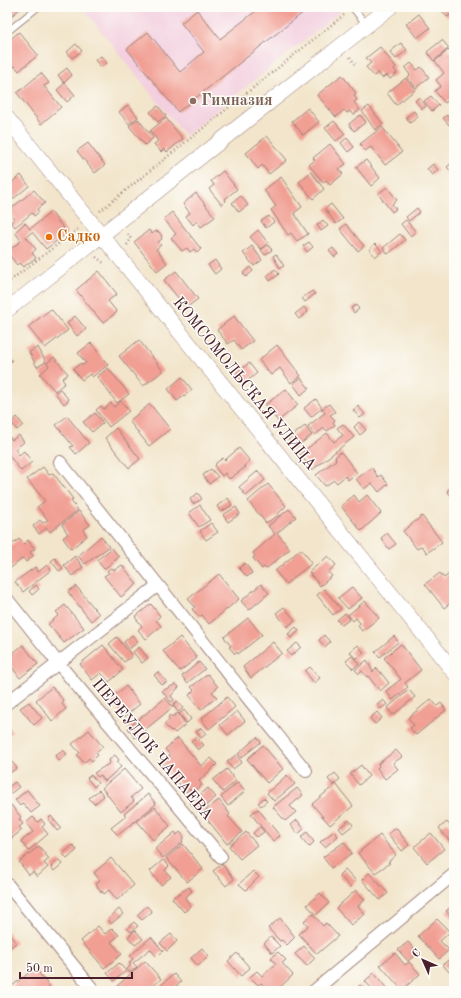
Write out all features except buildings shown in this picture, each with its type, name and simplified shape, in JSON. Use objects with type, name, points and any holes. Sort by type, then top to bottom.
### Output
[{"type":"street","points":[[7,310],[390,7]]},
{"type":"street","name":"КОМСОМОЛЬСКАЯ УЛИЦА","points":[[7,118],[454,672]]},
{"type":"street","points":[[60,462],[157,586],[306,771]]},
{"type":"street","points":[[7,703],[157,586]]},
{"type":"street","name":"ПЕРЕУЛОК ЧАПАЕВА","points":[[7,599],[58,663],[221,857]]},
{"type":"street","points":[[314,991],[454,874]]},
{"type":"street","points":[[7,884],[94,991]]},
{"type":"lane","points":[[7,32],[38,7]]},
{"type":"lane","points":[[352,7],[367,25]]},
{"type":"path","points":[[106,206],[352,7]]},
{"type":"path","points":[[7,283],[75,231]]},
{"type":"shaded area","name":"Гимназия","points":[[82,7],[346,7],[185,136]]},
{"type":"place","name":"Гимназия","points":[[193,101]]},
{"type":"place","name":"Садко","points":[[49,237]]}]
